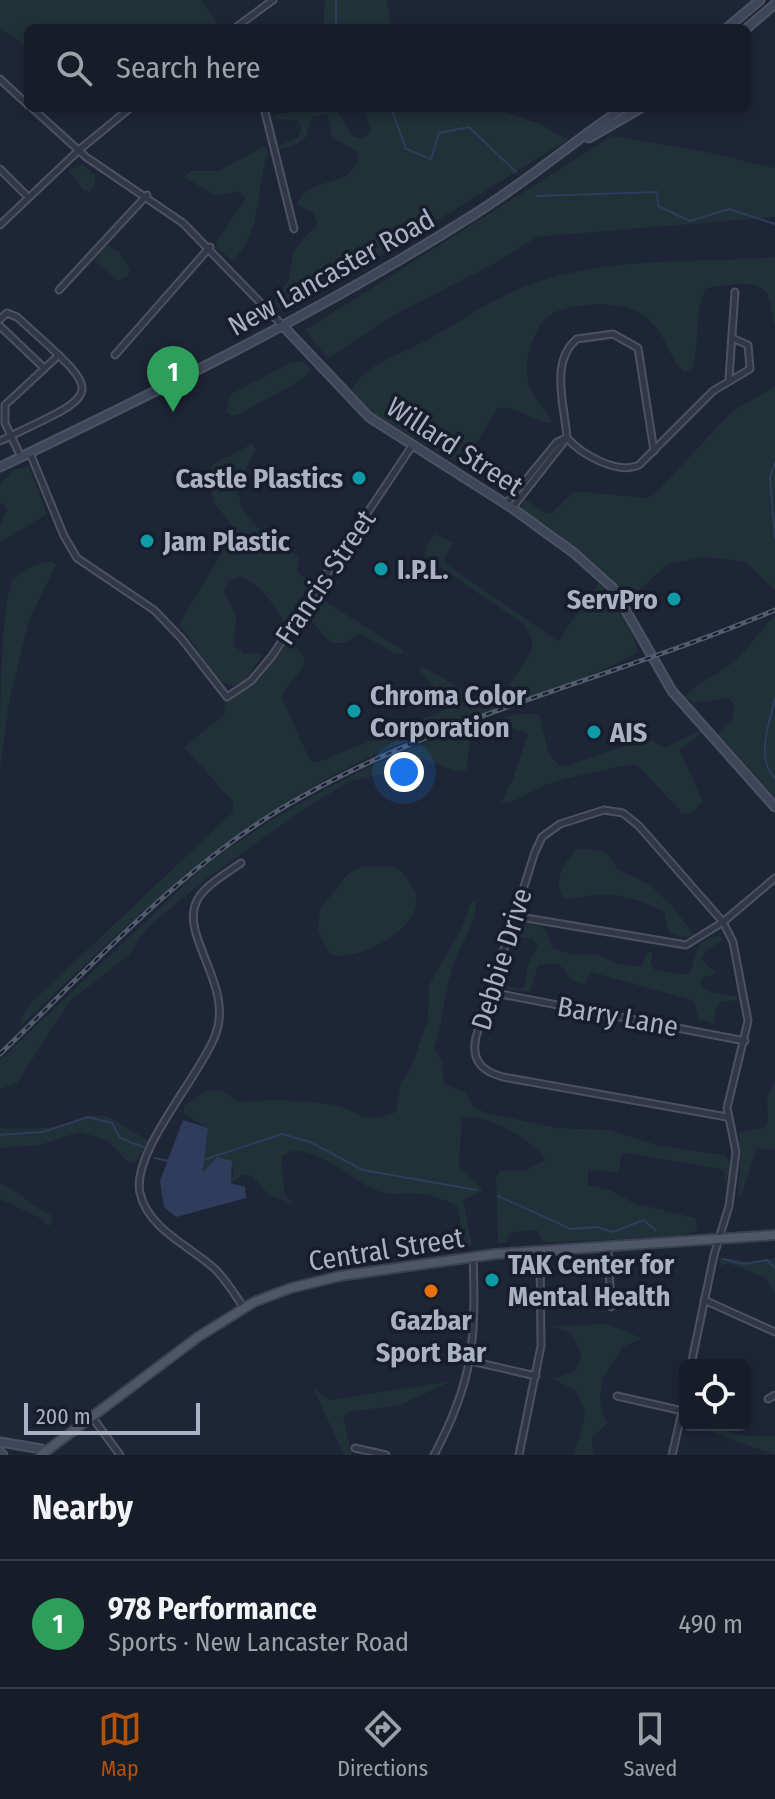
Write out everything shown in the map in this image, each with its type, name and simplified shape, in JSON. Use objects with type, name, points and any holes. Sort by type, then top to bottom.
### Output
[{"type":"main road","points":[[732,24],[760,0]]},
{"type":"main road","points":[[751,25],[775,4]]},
{"type":"main road","name":"New Lancaster Road","points":[[0,467],[283,326],[437,238],[583,140],[618,112]]},
{"type":"main road","points":[[583,140],[607,130],[635,112]]},
{"type":"main road","name":"Willard Street","points":[[283,326],[359,408],[412,446],[509,506],[574,553],[622,598],[672,691],[775,807]]},
{"type":"main road","name":"Central Street","points":[[47,1451],[244,1308],[266,1297],[316,1281],[473,1256],[775,1235]]},
{"type":"main road","points":[[0,1442],[47,1451]]},
{"type":"street","points":[[240,24],[273,0]]},
{"type":"street","name":"Willard Street","points":[[0,79],[24,101]]},
{"type":"street","name":"Willard Street","points":[[37,112],[79,150],[147,195],[210,247],[283,326]]},
{"type":"street","points":[[0,225],[79,150],[125,112]]},
{"type":"street","points":[[265,112],[296,224],[294,229]]},
{"type":"street","points":[[0,169],[28,197]]},
{"type":"street","points":[[59,290],[147,195]]},
{"type":"street","points":[[115,355],[210,247]]},
{"type":"street","points":[[729,378],[735,292]]},
{"type":"street","points":[[0,441],[64,412],[82,397],[82,381],[59,355],[17,317],[7,313],[1,317]]},
{"type":"street","points":[[0,326],[44,368]]},
{"type":"street","points":[[509,506],[567,438],[563,356],[577,339],[613,334],[632,342],[640,352],[654,451]]},
{"type":"street","points":[[567,438],[601,461],[625,468],[637,467],[729,378],[744,374],[751,366],[748,345],[732,338]]},
{"type":"street","points":[[21,457],[3,414],[5,405],[59,355]]},
{"type":"street","name":"Francis Street","points":[[30,453],[64,536],[77,558],[154,610],[181,638],[227,697],[251,681],[272,656],[412,446]]},
{"type":"street","name":"Debbie Drive","points":[[723,922],[633,820],[623,813],[608,809],[560,824],[542,837],[514,916],[474,1051],[478,1063],[489,1072],[727,1117]]},
{"type":"street","points":[[241,863],[202,894],[193,910],[194,930],[219,995],[219,1020],[212,1045],[152,1145],[139,1186],[143,1203],[155,1221],[217,1272],[244,1308]]},
{"type":"street","points":[[514,916],[682,945],[723,922],[775,878]]},
{"type":"street","points":[[692,1359],[729,1206],[736,1152],[727,1117],[729,1093],[748,1021],[744,988],[730,934],[723,922]]},
{"type":"street","name":"Barry Lane","points":[[490,992],[745,1041]]},
{"type":"street","points":[[608,1249],[611,1307]]},
{"type":"street","points":[[519,1455],[542,1336],[540,1252]]},
{"type":"street","points":[[434,1455],[453,1418],[471,1361],[475,1333],[473,1256]]},
{"type":"street","points":[[704,1300],[775,1332]]},
{"type":"street","points":[[471,1361],[536,1376]]},
{"type":"street","points":[[768,1399],[775,1395]]},
{"type":"street","points":[[617,1396],[679,1410]]},
{"type":"street","points":[[92,1416],[120,1455]]},
{"type":"street","points":[[672,1455],[679,1427]]},
{"type":"street","points":[[355,1448],[386,1455]]},
{"type":"shaded area","points":[[0,0],[202,0],[217,24],[24,24],[24,47],[0,28]]},
{"type":"shaded area","points":[[325,0],[387,0],[390,24],[323,24]]},
{"type":"shaded area","points":[[338,112],[352,136],[363,139],[371,131],[365,112],[504,112],[540,124],[568,140],[293,309],[280,309],[273,303],[289,279],[293,251],[317,224],[314,214],[297,204],[312,188],[345,176],[358,161],[357,152],[332,137],[328,114],[312,117],[306,137],[298,144],[281,149],[278,146],[298,137],[301,127],[297,120],[275,119],[276,115]]},
{"type":"shaded area","points":[[612,136],[706,152],[775,168],[775,217],[537,237],[490,266],[392,316],[328,359],[305,330]]},
{"type":"shaded area","points":[[265,146],[268,153],[249,239],[232,261],[216,246],[245,199],[239,191],[216,196],[184,177],[191,171],[218,171]]},
{"type":"shaded area","points":[[83,164],[95,175],[95,185],[90,192],[83,190],[68,170]]},
{"type":"shaded area","points":[[107,245],[119,252],[130,269],[128,276],[118,281],[94,260]]},
{"type":"shaded area","points":[[775,257],[775,325],[767,294],[762,289],[738,284],[706,288],[700,307],[693,368],[685,372],[674,360],[655,327],[636,311],[618,306],[582,306],[560,310],[546,319],[532,342],[527,375],[531,389],[552,423],[511,409],[497,408],[470,455],[472,460],[503,482],[518,480],[510,491],[503,490],[374,414],[351,394],[361,377],[379,363],[507,294],[550,278],[582,270],[646,263]]},
{"type":"shaded area","points":[[303,361],[311,370],[303,379],[240,414],[232,416],[226,412],[231,394],[290,363]]},
{"type":"shaded area","points":[[775,387],[775,590],[745,562],[705,557],[668,564],[629,599],[610,578],[521,510],[523,500],[552,513],[574,491],[645,498],[655,494],[733,410]]},
{"type":"shaded area","points":[[253,443],[256,450],[239,486],[243,508],[258,528],[299,557],[297,571],[310,583],[289,619],[284,621],[255,585],[240,577],[229,581],[224,590],[236,616],[234,645],[244,654],[256,652],[262,656],[243,682],[234,686],[219,681],[179,624],[234,533],[234,528],[214,503],[206,473],[214,464]]},
{"type":"shaded area","points":[[29,467],[47,514],[0,543],[0,524],[8,509],[0,502],[0,484],[15,469]]},
{"type":"shaded area","points":[[435,534],[453,543],[444,559],[446,564],[558,641],[599,583],[623,609],[638,651],[598,672],[385,750],[331,776],[281,806],[234,838],[147,908],[20,1027],[21,1018],[32,1002],[233,812],[233,802],[184,747],[225,714],[224,705],[259,680],[288,642],[294,643],[305,660],[282,698],[310,761],[319,762],[447,709],[449,704],[419,670],[423,667],[479,699],[506,690],[531,652],[532,641],[525,625],[431,561],[425,554],[426,546]]},
{"type":"shaded area","points":[[50,561],[56,565],[29,620],[9,703],[0,769],[2,671],[8,596],[12,581],[19,574]]},
{"type":"shaded area","points":[[318,597],[403,650],[403,653],[395,654],[361,634],[344,643],[331,643],[309,619],[311,605]]},
{"type":"shaded area","points":[[775,616],[775,798],[717,734],[733,718],[734,705],[728,698],[694,703],[685,697],[737,659]]},
{"type":"shaded area","points":[[517,714],[539,714],[549,754],[561,767],[641,741],[653,740],[665,748],[698,731],[702,733],[680,750],[703,802],[691,813],[682,813],[638,766],[632,764],[556,782],[514,801],[501,803],[513,779],[528,734],[511,728],[474,736],[470,741],[467,770],[458,772],[424,759],[409,760],[395,765],[388,773],[348,782],[203,881],[146,929],[130,954],[70,1001],[17,1083],[0,1089],[0,1060],[203,867],[276,818],[352,775],[432,740]]},
{"type":"shaded area","points":[[577,849],[602,852],[610,857],[617,869],[649,884],[673,907],[694,935],[683,938],[669,933],[664,912],[649,904],[613,895],[563,898],[559,885],[561,872]]},
{"type":"shaded area","points":[[394,866],[411,884],[416,899],[413,913],[404,926],[391,937],[359,953],[330,955],[318,931],[320,909],[348,874],[360,867]]},
{"type":"shaded area","points":[[476,901],[472,923],[452,968],[434,1047],[442,1061],[444,1084],[466,1092],[473,1106],[484,1112],[556,1128],[609,1130],[661,1146],[725,1155],[731,1164],[725,1186],[724,1170],[628,1153],[621,1154],[619,1172],[588,1169],[588,1185],[610,1190],[634,1203],[695,1218],[698,1231],[680,1236],[543,1243],[537,1230],[510,1233],[506,1243],[498,1243],[496,1178],[500,1171],[526,1170],[545,1160],[531,1144],[508,1129],[471,1117],[462,1118],[459,1166],[483,1190],[463,1201],[472,1244],[466,1248],[457,1205],[420,1194],[378,1191],[327,1161],[302,1151],[281,1157],[285,1195],[295,1205],[269,1195],[251,1175],[243,1175],[231,1183],[234,1169],[217,1157],[203,1172],[208,1128],[184,1114],[184,1106],[204,1092],[220,1090],[239,1102],[284,1100],[329,1104],[374,1118],[396,1112],[401,1082],[411,1068],[428,1019],[429,985],[461,929],[471,902]]},
{"type":"shaded area","points":[[521,924],[543,926],[553,948],[574,955],[597,954],[615,963],[641,967],[647,953],[652,952],[651,964],[655,970],[680,974],[690,972],[700,943],[719,935],[723,940],[707,950],[702,959],[716,974],[701,978],[701,986],[710,992],[737,996],[737,1000],[721,1002],[716,1008],[714,1024],[699,1020],[694,1001],[591,972],[585,984],[579,983],[558,964],[538,965],[530,992],[501,989],[498,983],[521,989],[525,986],[528,964],[538,946],[532,939],[519,937],[516,931]]},
{"type":"shaded area","points":[[775,1079],[775,1150],[757,1148],[742,1194],[738,1196],[741,1151],[738,1133],[763,1128],[768,1122],[767,1098]]},
{"type":"shaded area","points":[[90,1115],[107,1116],[149,1141],[136,1161],[129,1163],[107,1140],[79,1132],[40,1145],[0,1148],[0,1128],[59,1126]]},
{"type":"shaded area","points":[[0,1184],[51,1214],[54,1220],[48,1227],[42,1219],[0,1199]]},
{"type":"shaded area","points":[[719,1257],[749,1262],[775,1258],[775,1293],[764,1277],[728,1263],[720,1266]]},
{"type":"shaded area","points":[[606,1324],[642,1338],[623,1347],[603,1378],[600,1398],[602,1413],[608,1423],[592,1437],[593,1455],[574,1455],[586,1413],[576,1391],[553,1379],[575,1371],[582,1355],[571,1333],[550,1326]]},
{"type":"shaded area","points":[[452,1381],[400,1405],[348,1412],[343,1417],[352,1455],[344,1455],[313,1388],[330,1400]]},
{"type":"shaded area","points":[[710,1431],[775,1436],[775,1455]]},
{"type":"water","points":[[183,1120],[208,1128],[203,1172],[217,1157],[232,1161],[231,1183],[245,1187],[246,1198],[176,1217],[164,1207],[160,1181]]},
{"type":"waterway","points":[[336,0],[336,24]]},
{"type":"waterway","points":[[392,112],[406,149],[431,159],[439,133],[469,127],[516,172]]},
{"type":"waterway","points":[[536,196],[657,192],[658,206],[690,221],[729,209],[775,224]]},
{"type":"waterway","points":[[775,463],[770,477],[775,538]]},
{"type":"waterway","points":[[775,698],[765,750],[769,770],[775,778]]},
{"type":"waterway","points":[[0,1135],[43,1132],[88,1117],[112,1123],[120,1138],[143,1147]]},
{"type":"waterway","points":[[203,1160],[282,1134],[310,1142],[363,1170],[476,1190]]},
{"type":"waterway","points":[[155,1158],[169,1161]]},
{"type":"waterway","points":[[498,1196],[571,1229],[597,1227],[613,1232],[644,1220],[656,1231]]},
{"type":"waterway","points":[[723,1259],[744,1264],[767,1260],[775,1268]]},
{"type":"railway","points":[[0,1054],[107,949],[181,882],[261,822],[303,796],[417,741],[775,610]]},
{"type":"place","name":"978 Performance","points":[[173,412]]},
{"type":"place","name":"Castle Plastics","points":[[359,478]]},
{"type":"place","name":"Jam Plastic","points":[[147,541]]},
{"type":"place","name":"I.P.L.","points":[[381,569]]},
{"type":"place","name":"ServPro","points":[[674,599]]},
{"type":"place","name":"Chroma Color Corporation","points":[[354,711]]},
{"type":"place","name":"AIS","points":[[594,732]]},
{"type":"place","name":"TAK Center for Mental Health","points":[[492,1280]]},
{"type":"place","name":"Gazbar Sport Bar","points":[[431,1291]]}]
